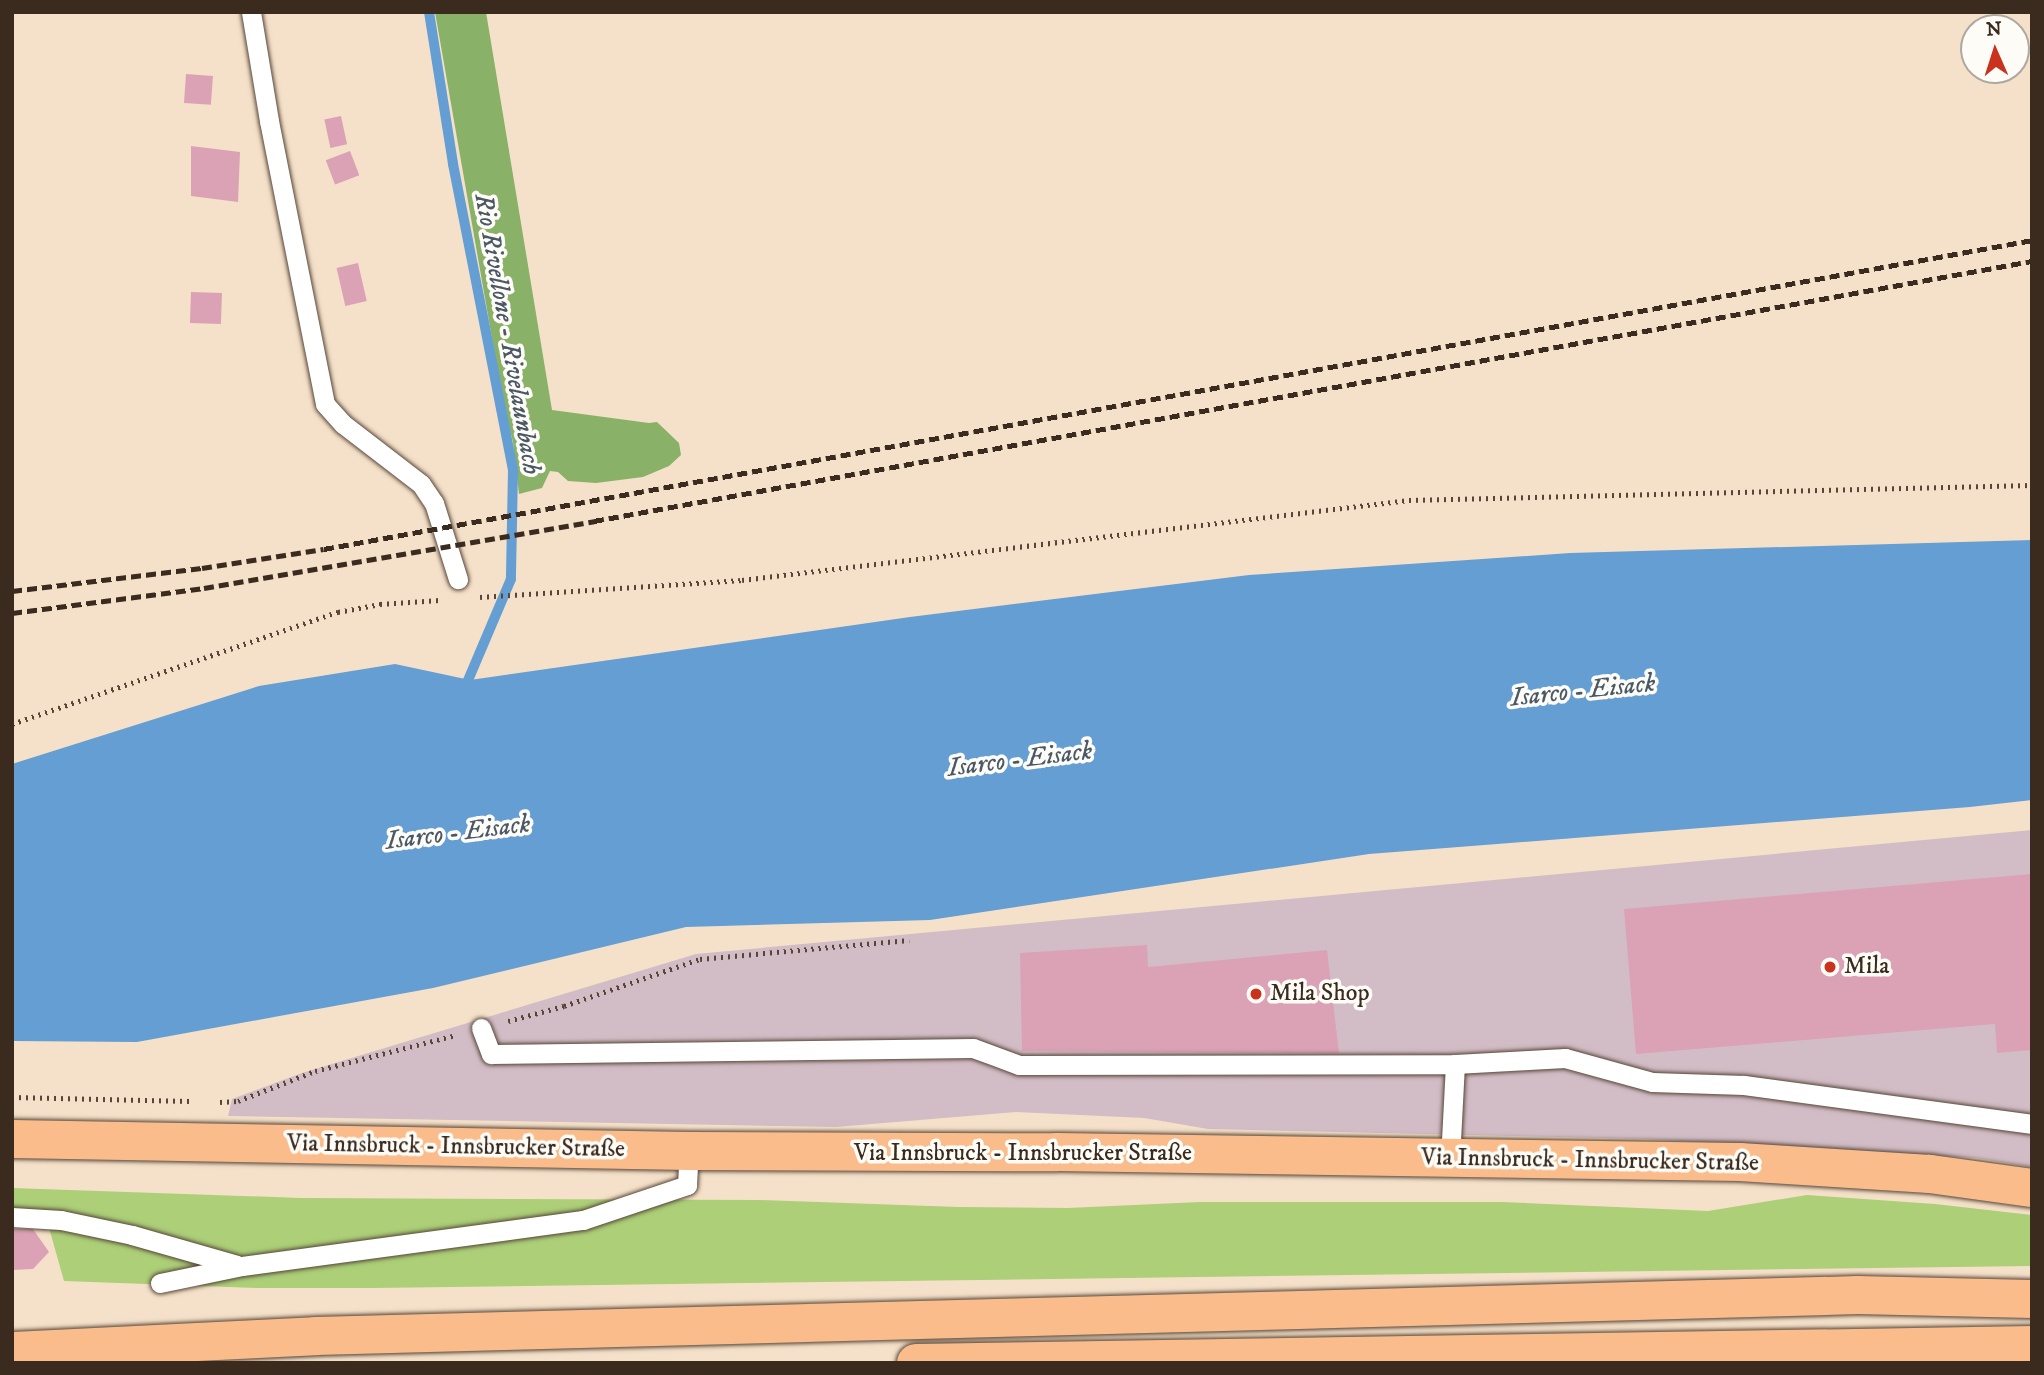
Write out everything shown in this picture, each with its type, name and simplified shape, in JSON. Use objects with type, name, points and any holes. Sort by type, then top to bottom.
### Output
[{"type":"main road","name":"Via Innsbruck - Innsbrucker Straße","points":[[12,1139],[689,1151],[1057,1152],[1450,1160],[1740,1162],[1930,1174],[2032,1188]]},
{"type":"main road","points":[[12,1351],[316,1336],[1703,1299],[1857,1296],[2032,1299]]},
{"type":"main road","points":[[916,1363],[2032,1345]]},
{"type":"lane","points":[[251,12],[269,121],[325,404],[343,424],[421,484],[434,503],[458,579]]},
{"type":"lane","points":[[481,1028],[491,1054],[973,1048],[1019,1065],[1455,1064],[1565,1058],[1652,1082],[1744,1085],[2032,1124]]},
{"type":"lane","points":[[1450,1160],[1455,1064]]},
{"type":"lane","points":[[160,1283],[242,1266],[583,1220],[687,1185],[689,1151]]},
{"type":"lane","points":[[12,1217],[61,1220],[132,1235],[242,1266]]},
{"type":"path","points":[[473,598],[742,580],[1409,500],[2032,485]]},
{"type":"path","points":[[12,723],[338,612],[380,604],[447,600]]},
{"type":"shaded area","points":[[2032,830],[2032,1167],[1976,1158],[1646,1139],[1208,1129],[1144,1118],[1016,1112],[836,1127],[228,1116],[232,1099],[302,1073],[696,954]]},
{"type":"green space","points":[[435,12],[486,12],[552,410],[657,422],[679,443],[681,455],[669,466],[643,477],[596,483],[568,481],[558,472],[550,471],[542,488],[519,494],[513,442],[504,407]]},
{"type":"green space","points":[[12,1188],[301,1198],[760,1200],[958,1207],[1068,1208],[1200,1202],[1502,1202],[1708,1211],[1807,1195],[1935,1204],[2032,1215],[2032,1266],[373,1288],[257,1288],[64,1281],[44,1210],[12,1209]]},
{"type":"water","name":"Isarco - Eisack","points":[[2032,540],[2032,800],[1369,854],[930,920],[686,927],[433,988],[137,1042],[12,1041],[12,764],[259,686],[395,664],[470,680],[910,617],[1249,575],[1570,553]]},
{"type":"building","points":[[186,74],[213,76],[211,105],[184,103]]},
{"type":"building","points":[[341,116],[347,144],[330,148],[324,120]]},
{"type":"building","points":[[191,146],[240,152],[238,202],[191,196]]},
{"type":"building","points":[[350,151],[359,175],[335,185],[326,160]]},
{"type":"building","points":[[358,263],[367,301],[345,306],[337,268]]},
{"type":"building","points":[[191,292],[222,293],[221,324],[190,323]]},
{"type":"building","name":"Mila","points":[[2032,874],[2032,1050],[1997,1053],[1995,1024],[1636,1054],[1624,909]]},
{"type":"building","points":[[1147,945],[1148,967],[1327,950],[1339,1053],[1022,1051],[1020,953]]},
{"type":"building","points":[[12,1229],[33,1229],[49,1252],[33,1269],[12,1270]]},
{"type":"waterway","name":"Rio Rivellone - Rivelaunbach","points":[[429,12],[453,164],[513,470],[511,579],[463,692]]},
{"type":"railway","points":[[12,591],[202,568],[324,549],[2032,240]]},
{"type":"railway","points":[[12,613],[204,588],[594,521],[2032,261]]},
{"type":"place","name":"Mila","points":[[1830,967]]},
{"type":"place","name":"Mila Shop","points":[[1256,994]]}]
